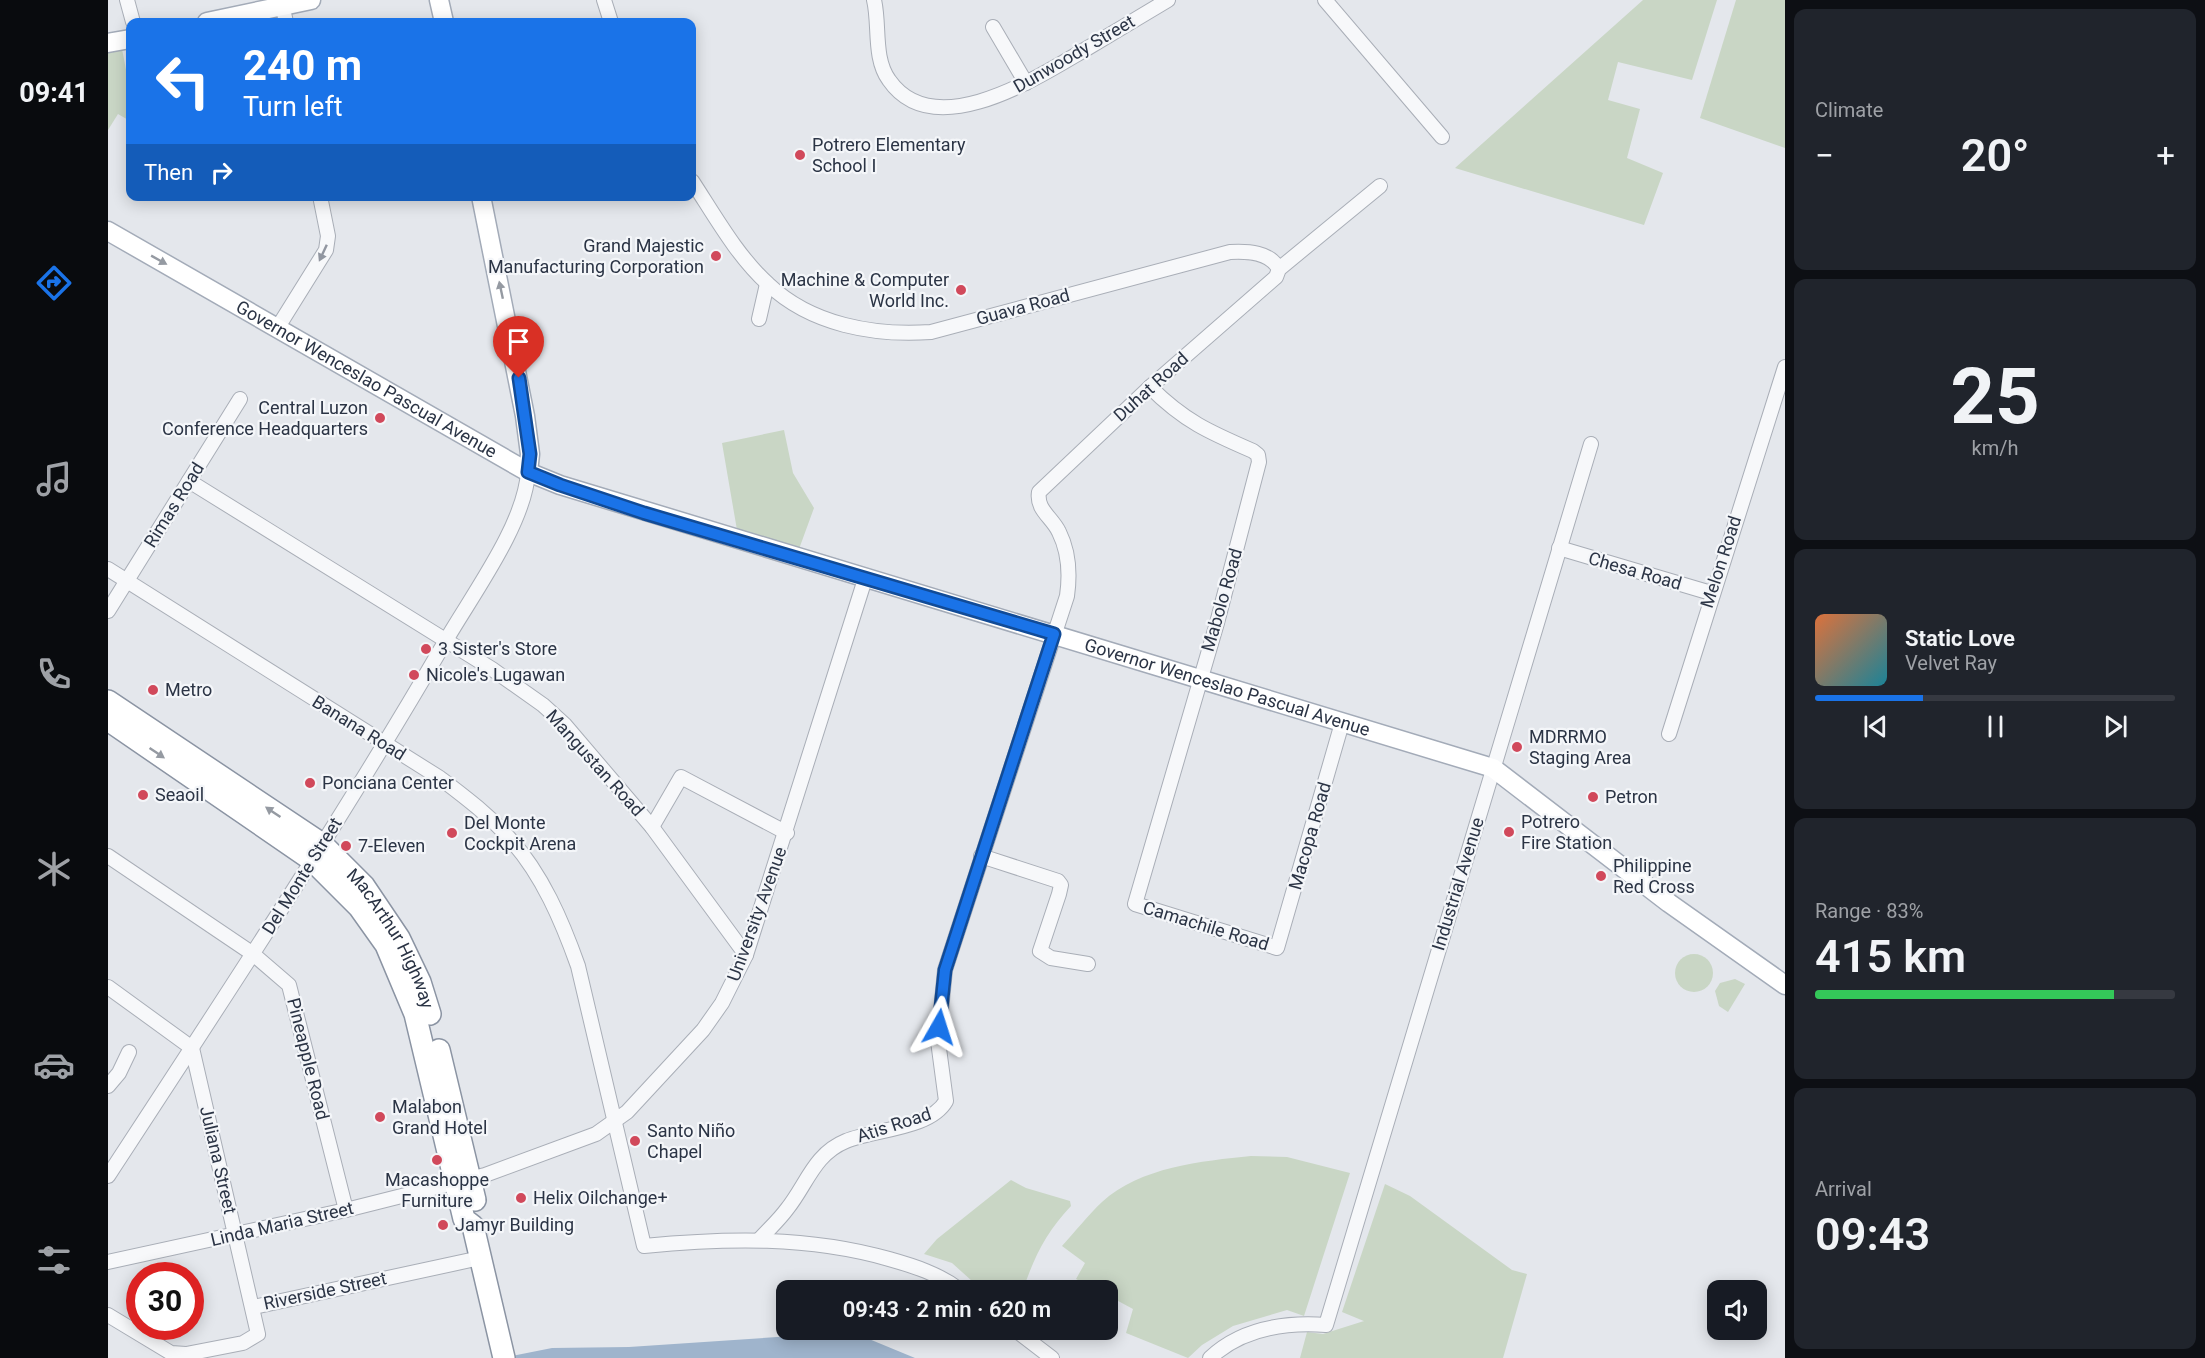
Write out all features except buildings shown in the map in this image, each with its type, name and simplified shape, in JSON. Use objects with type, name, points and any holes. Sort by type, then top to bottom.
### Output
[{"type":"highway","name":"MacArthur Highway","points":[[108,701],[317,852],[372,897],[399,939],[420,982],[429,1011],[463,1181],[464,1219],[473,1226],[502,1352]]},
{"type":"highway","name":"MacArthur Highway","points":[[108,720],[317,852]]},
{"type":"main road","points":[[232,18],[283,10],[311,0]]},
{"type":"main road","points":[[439,0],[443,18]]},
{"type":"main road","points":[[108,43],[126,40]]},
{"type":"main road","points":[[482,201],[525,416],[530,454],[528,472]]},
{"type":"main road","name":"Governor Wenceslao Pascual Avenue","points":[[108,231],[528,472],[560,485],[644,513],[896,585],[1493,768],[1669,903],[1785,985]]},
{"type":"street","points":[[128,0],[131,18]]},
{"type":"street","points":[[603,0],[609,18]]},
{"type":"street","name":"Dunwoody Street","points":[[878,2],[880,58],[888,79],[903,95],[922,103],[949,107],[972,104],[1026,83],[1168,0]]},
{"type":"street","points":[[1325,0],[1442,137]]},
{"type":"street","points":[[993,27],[1026,83]]},
{"type":"street","name":"Duhat Road","points":[[1054,634],[1070,577],[1059,530],[1041,508],[1038,501],[1039,492],[1150,387],[1276,277],[1279,269],[1380,186]]},
{"type":"street","name":"Guava Road","points":[[696,188],[724,229],[767,284],[810,312],[837,323],[869,331],[902,334],[931,332],[1210,255],[1245,251],[1262,255],[1275,262],[1279,269]]},
{"type":"street","points":[[278,327],[326,250],[328,236],[321,201]]},
{"type":"street","points":[[759,319],[767,284]]},
{"type":"street","name":"Melon Road","points":[[1669,734],[1711,593],[1785,367]]},
{"type":"street","name":"Mabolo Road","points":[[1135,904],[1217,623],[1259,462],[1258,455],[1253,451],[1202,429],[1174,410],[1150,387]]},
{"type":"street","name":"Rimas Road","points":[[108,610],[240,399]]},
{"type":"street","name":"Industrial Avenue","points":[[1210,1358],[1234,1341],[1256,1331],[1279,1325],[1326,1325],[1591,444]]},
{"type":"street","name":"Del Monte Street","points":[[108,1176],[253,954],[385,744],[523,503],[528,472]]},
{"type":"street","name":"Mangustan Road","points":[[189,481],[518,686],[560,719],[652,827],[746,955]]},
{"type":"street","name":"Chesa Road","points":[[1559,548],[1711,593]]},
{"type":"street","name":"Banana Road","points":[[108,569],[440,778],[481,809],[512,840],[562,921],[578,966],[644,1246],[759,1240]]},
{"type":"street","name":"University Avenue","points":[[463,1181],[563,1148],[614,1123],[703,1030],[722,1003],[746,955],[787,833],[866,576]]},
{"type":"street","name":"Atis Road","points":[[759,1240],[787,1210],[817,1161],[832,1149],[862,1136],[932,1117],[943,1107],[947,1094],[938,1041],[945,970],[1054,634]]},
{"type":"street","name":"Macopa Road","points":[[1277,948],[1342,723]]},
{"type":"street","points":[[652,827],[679,778],[684,777],[787,833]]},
{"type":"street","name":"Pineapple Road","points":[[108,856],[253,954],[289,985],[346,1210]]},
{"type":"street","points":[[981,856],[1058,881],[1061,885],[1059,894],[1040,951],[1051,958],[1088,964]]},
{"type":"street","name":"Camachile Road","points":[[1135,904],[1277,948]]},
{"type":"street","points":[[108,987],[192,1048]]},
{"type":"street","name":"Juliana Street","points":[[192,1048],[254,1307]]},
{"type":"street","points":[[108,1086],[119,1073],[129,1052]]},
{"type":"street","name":"Linda Maria Street","points":[[108,1262],[346,1210],[463,1181]]},
{"type":"street","points":[[759,1240],[796,1241],[869,1253],[945,1280]]},
{"type":"street","name":"Riverside Street","points":[[108,1315],[160,1348],[186,1354],[255,1338],[258,1329],[254,1307],[480,1258]]},
{"type":"street","points":[[1028,1340],[1052,1358]]},
{"type":"green space","points":[[1643,0],[1717,0],[1692,80],[1618,62],[1608,100],[1640,109],[1627,158],[1663,173],[1644,225],[1455,168]]},
{"type":"green space","points":[[1736,0],[1785,0],[1785,148],[1700,118]]},
{"type":"green space","points":[[122,49],[126,70],[126,119],[118,114],[108,130],[108,52]]},
{"type":"green space","points":[[784,430],[793,473],[814,508],[799,549],[737,530],[722,443]]},
{"type":"green space","points":[[1694,954],[1701,955],[1707,960],[1712,966],[1712,980],[1707,986],[1701,991],[1694,992],[1687,991],[1681,986],[1676,980],[1675,973],[1676,966],[1681,960],[1687,955]]},
{"type":"green space","points":[[1735,979],[1745,984],[1728,1012],[1719,1006],[1715,991],[1720,983]]},
{"type":"green space","points":[[1251,1156],[1287,1157],[1350,1173],[1304,1316],[1287,1310],[1233,1326],[1202,1345],[1188,1358],[1126,1333],[1133,1309],[1118,1301],[1118,1280],[1076,1279],[1085,1263],[1062,1246],[1102,1202],[1117,1190],[1153,1173],[1212,1160]]},
{"type":"green space","points":[[1011,1180],[1026,1188],[1070,1201],[1071,1206],[1042,1245],[1027,1280],[971,1280],[952,1263],[924,1254],[937,1239]]},
{"type":"green space","points":[[1385,1184],[1410,1196],[1512,1270],[1527,1274],[1503,1358],[1300,1358],[1307,1332],[1323,1334],[1364,1321],[1342,1312]]},
{"type":"water","points":[[776,1337],[776,1340],[871,1340],[915,1358],[501,1358],[552,1348],[629,1347]]},
{"type":"place","name":"Potrero Elementary School I","points":[[800,155]]},
{"type":"place","name":"Grand Majestic Manufacturing Corporation","points":[[716,256]]},
{"type":"place","name":"Machine & Computer World Inc.","points":[[961,290]]},
{"type":"place","name":"Central Luzon Conference Headquarters","points":[[380,418]]},
{"type":"place","name":"3 Sister's Store","points":[[426,649]]},
{"type":"place","name":"Nicole's Lugawan","points":[[414,675]]},
{"type":"place","name":"Metro","points":[[153,690]]},
{"type":"place","name":"MDRRMO Staging Area","points":[[1517,747]]},
{"type":"place","name":"Ponciana Center","points":[[310,783]]},
{"type":"place","name":"Seaoil","points":[[143,795]]},
{"type":"place","name":"Petron","points":[[1593,797]]},
{"type":"place","name":"Potrero Fire Station","points":[[1509,832]]},
{"type":"place","name":"Del Monte Cockpit Arena","points":[[452,833]]},
{"type":"place","name":"7-Eleven","points":[[346,846]]},
{"type":"place","name":"Philippine Red Cross","points":[[1601,876]]},
{"type":"place","name":"Malabon Grand Hotel","points":[[380,1117]]},
{"type":"place","name":"Santo Niño Chapel","points":[[635,1141]]},
{"type":"place","name":"Macashoppe Furniture","points":[[437,1160]]},
{"type":"place","name":"Helix Oilchange+","points":[[521,1198]]},
{"type":"place","name":"Jamyr Building","points":[[443,1225]]},
{"type":"route","points":[[519,378],[530,454],[528,472],[644,513],[856,573],[1054,634],[945,970],[939,1027]]}]
